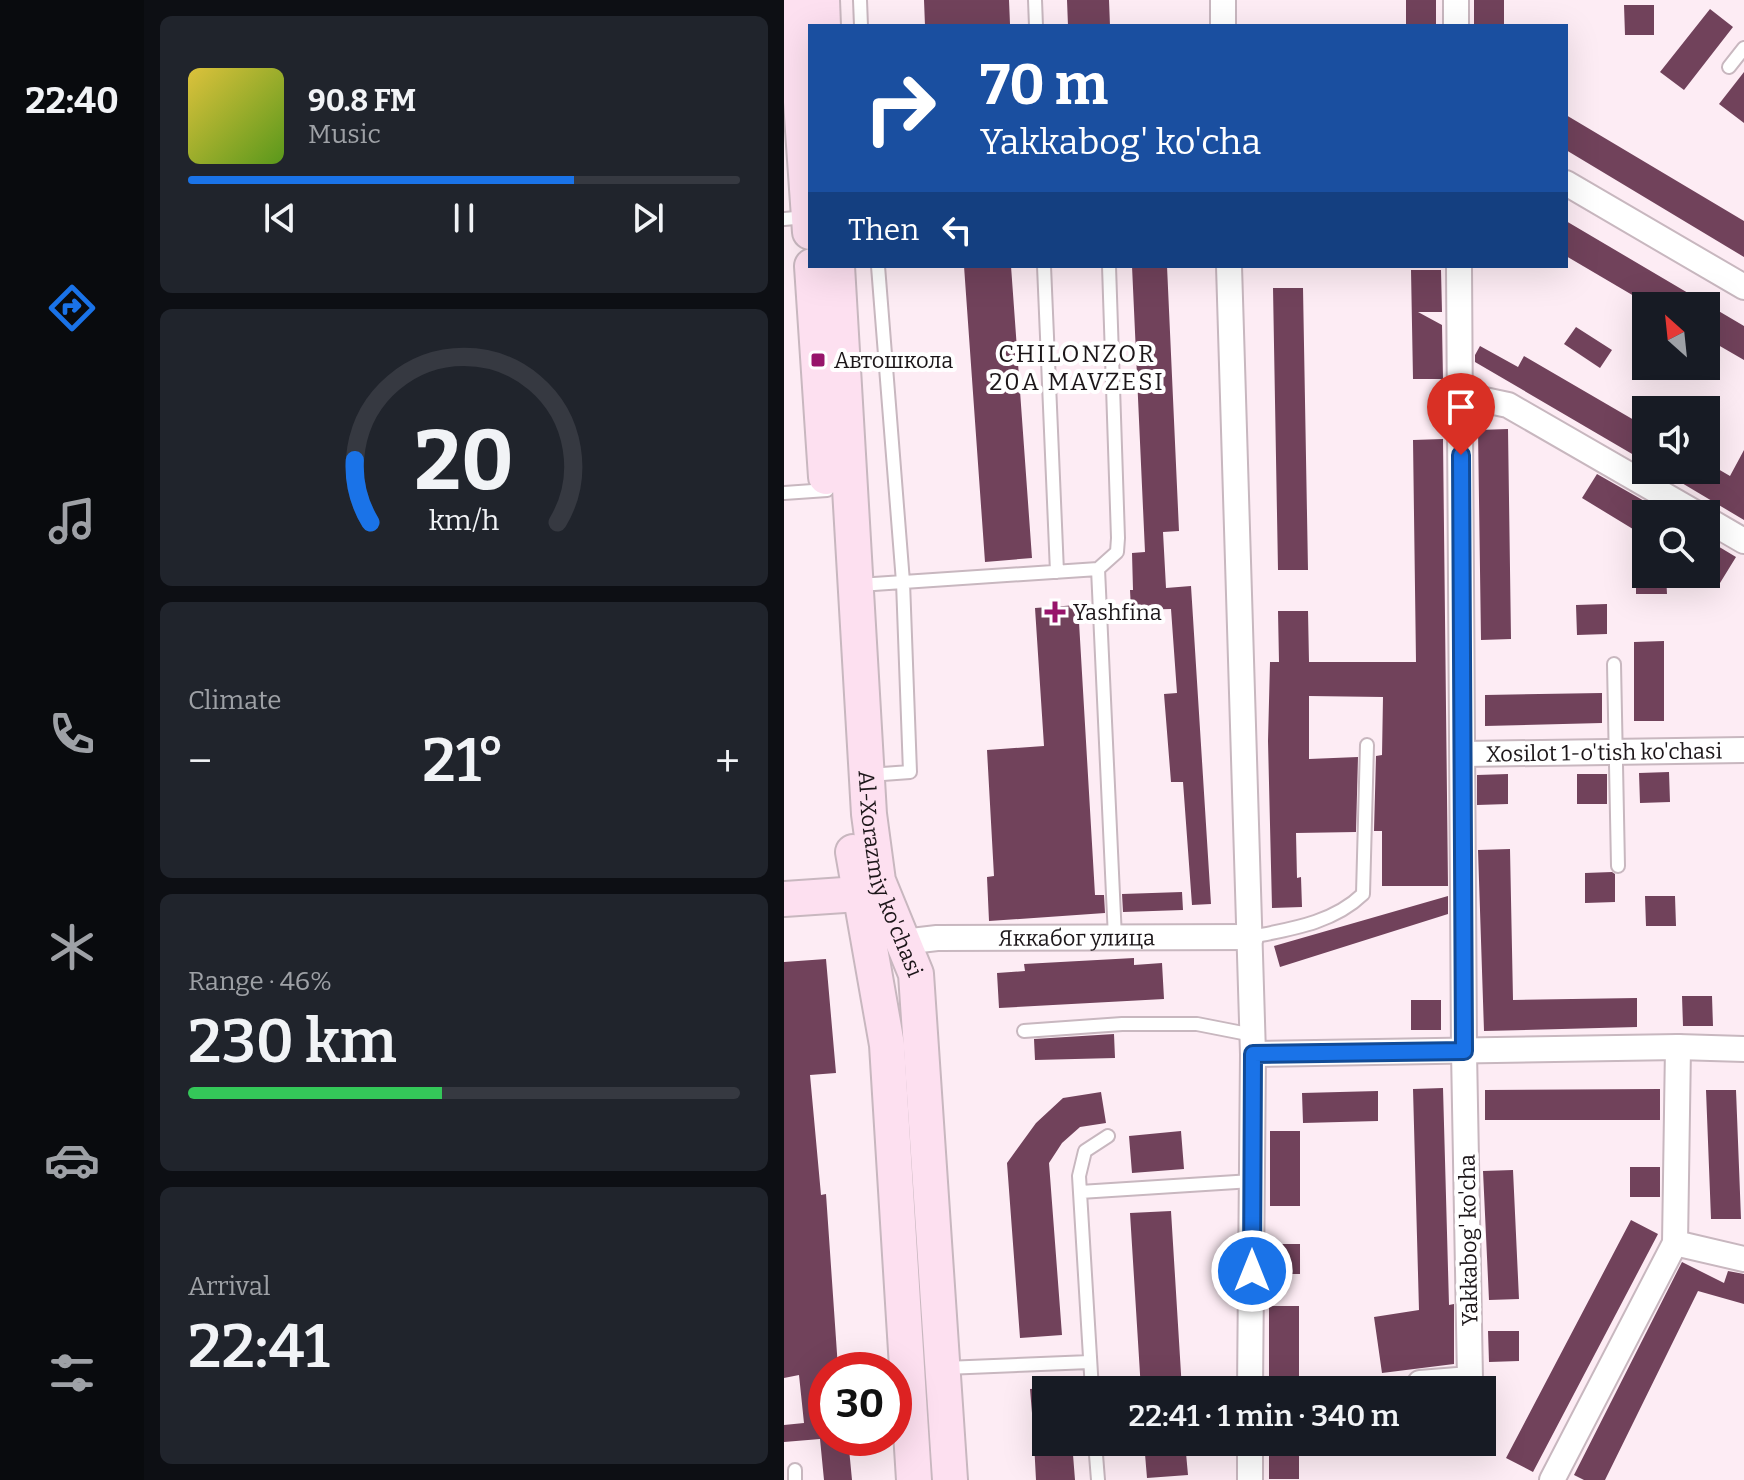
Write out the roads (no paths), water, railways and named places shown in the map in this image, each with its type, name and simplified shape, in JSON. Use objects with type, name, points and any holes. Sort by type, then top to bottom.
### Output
[{"type":"main road","points":[[794,0],[806,125],[808,186]]},
{"type":"main road","points":[[822,0],[823,24]]},
{"type":"main road","name":"Al-Xorazmiy ko'chasi","points":[[812,268],[827,490],[864,883],[887,1045],[914,1480]]},
{"type":"main road","name":"Al-Xorazmiy ko'chasi","points":[[837,268],[867,775],[864,883],[903,942],[916,974],[950,1480]]},
{"type":"main road","points":[[784,880],[864,883]]},
{"type":"main road","points":[[784,899],[864,883]]},
{"type":"street","points":[[1223,0],[1223,24]]},
{"type":"street","points":[[1456,0],[1456,24]]},
{"type":"street","points":[[1568,184],[1744,287]]},
{"type":"street","points":[[1229,268],[1251,937],[1250,1376]]},
{"type":"street","name":"Xosilot 1-o'tish ko'chasi","points":[[1459,268],[1464,1051]]},
{"type":"street","points":[[1461,395],[1508,405],[1673,500]]},
{"type":"street","points":[[1720,527],[1744,541]]},
{"type":"street","name":"Xosilot 1-o'tish ko'chasi","points":[[1464,754],[1744,750]]},
{"type":"street","name":"Яккабог улица","points":[[903,942],[937,938],[1251,937]]},
{"type":"street","points":[[1253,1044],[1464,1051],[1678,1047],[1744,1049]]},
{"type":"street","points":[[1552,1480],[1675,1243],[1678,1047]]},
{"type":"street","name":"Yakkabog' ko'cha","points":[[1464,1051],[1470,1376]]},
{"type":"street","points":[[1675,1243],[1744,1259]]},
{"type":"street","points":[[1250,1456],[1250,1480]]},
{"type":"lane","points":[[860,0],[861,24]]},
{"type":"lane","points":[[1035,0],[1036,24]]},
{"type":"lane","points":[[1729,67],[1744,48]]},
{"type":"lane","points":[[784,219],[808,216]]},
{"type":"lane","points":[[867,775],[910,772],[903,582],[878,268]]},
{"type":"lane","points":[[1044,268],[1057,572]]},
{"type":"lane","points":[[856,585],[1098,569],[1117,552],[1109,268]]},
{"type":"lane","points":[[784,493],[827,490]]},
{"type":"lane","points":[[1098,569],[1115,938]]},
{"type":"lane","points":[[1614,664],[1618,866]]},
{"type":"lane","points":[[1251,937],[1301,927],[1335,914],[1347,909],[1363,894],[1367,745]]},
{"type":"lane","points":[[1024,1031],[1122,1024],[1197,1024],[1253,1044]]},
{"type":"lane","points":[[1091,1376],[1079,1176],[1085,1151],[1108,1136]]},
{"type":"lane","points":[[1080,1192],[1252,1181]]},
{"type":"lane","points":[[943,1369],[1090,1362]]},
{"type":"lane","points":[[1096,1456],[1098,1480]]},
{"type":"place","name":"Автошкола","points":[[818,360]]},
{"type":"place","name":"Yashfina","points":[[1055,612]]},
{"type":"district","name":"CHILONZOR 20A MAVZESI","points":[[1077,368]]}]
